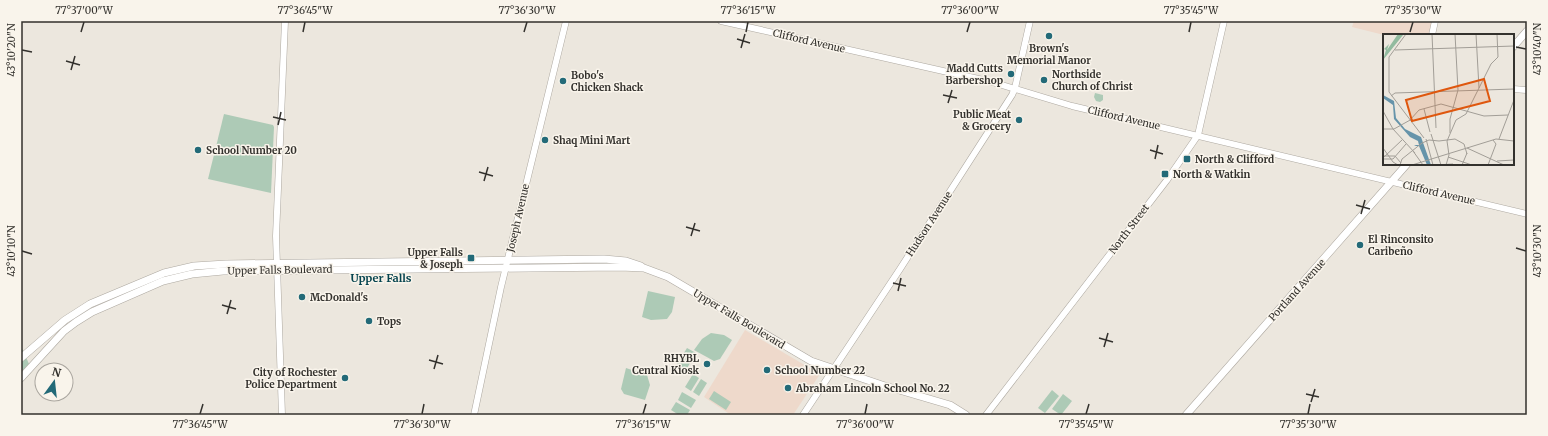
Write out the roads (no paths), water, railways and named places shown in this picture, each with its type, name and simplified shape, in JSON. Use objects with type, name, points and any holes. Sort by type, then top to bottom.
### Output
[{"type":"main road","points":[[282,415],[276,236],[285,21]]},
{"type":"main road","name":"Joseph Avenue","points":[[474,415],[507,264],[566,21]]},
{"type":"main road","name":"Clifford Avenue","points":[[721,21],[1015,88],[1065,104],[1527,214]]},
{"type":"main road","name":"Hudson Avenue","points":[[802,415],[1012,95],[1015,88],[1030,21]]},
{"type":"main road","name":"North Street","points":[[986,415],[1166,180],[1198,135],[1224,21]]},
{"type":"main road","points":[[1432,34],[1435,21]]},
{"type":"main road","points":[[1514,46],[1527,32]]},
{"type":"main road","points":[[1514,89],[1527,90]]},
{"type":"main road","name":"Portland Avenue","points":[[1186,415],[1406,165]]},
{"type":"main road","name":"Upper Falls Boulevard","points":[[21,358],[77,311],[157,276],[178,269],[200,265],[277,267],[507,264],[644,268],[658,272],[675,280],[805,358],[833,369],[950,405],[966,415]]},
{"type":"main road","name":"Upper Falls Boulevard","points":[[21,378],[62,334],[79,319],[100,308],[155,284],[200,272],[277,267]]},
{"type":"place","name":"Brown's Memorial Manor","points":[[1049,36]]},
{"type":"place","name":"Madd Cutts Barbershop","points":[[1011,74]]},
{"type":"place","name":"Northside Church of Christ","points":[[1044,80]]},
{"type":"place","name":"Bobo's Chicken Shack","points":[[563,81]]},
{"type":"place","name":"Public Meat & Grocery","points":[[1019,120]]},
{"type":"place","name":"Shaq Mini Mart","points":[[545,140]]},
{"type":"place","name":"School Number 20","points":[[198,150]]},
{"type":"place","name":"North & Clifford","points":[[1187,159]]},
{"type":"place","name":"North & Watkin","points":[[1165,174]]},
{"type":"place","name":"El Rinconsito Caribeño","points":[[1360,245]]},
{"type":"place","name":"Upper Falls & Joseph","points":[[471,258]]},
{"type":"place","name":"McDonald's","points":[[302,297]]},
{"type":"place","name":"Tops","points":[[369,321]]},
{"type":"place","name":"RHYBL Central Kiosk","points":[[707,364]]},
{"type":"place","name":"School Number 22","points":[[767,370]]},
{"type":"place","name":"City of Rochester Police Department","points":[[345,378]]},
{"type":"place","name":"Abraham Lincoln School No. 22","points":[[788,388]]},
{"type":"district","name":"Upper Falls","points":[[381,278]]}]
